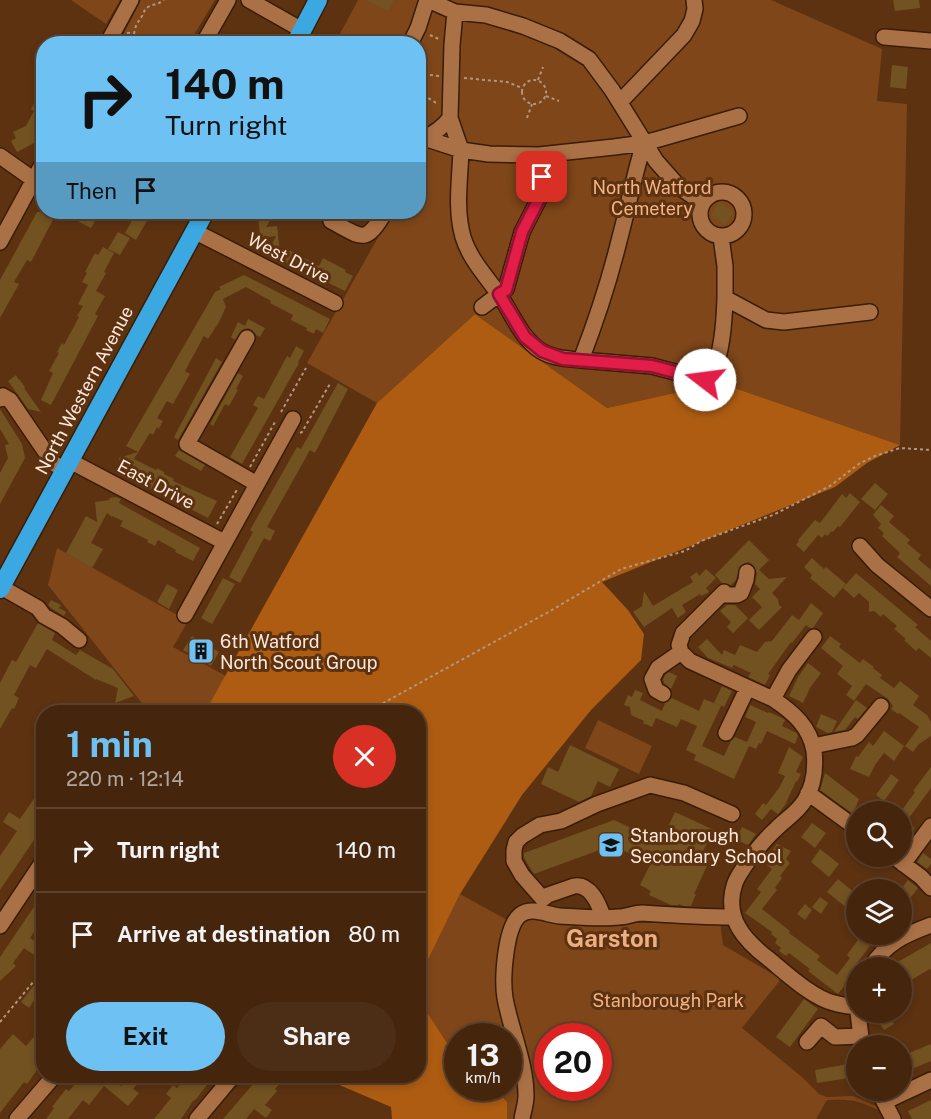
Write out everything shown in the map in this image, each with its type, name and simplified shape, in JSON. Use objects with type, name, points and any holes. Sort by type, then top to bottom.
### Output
[{"type":"highway","points":[[299,36],[318,0]]},
{"type":"highway","name":"North Western Avenue","points":[[1,588],[201,219]]},
{"type":"street","points":[[111,36],[131,0]]},
{"type":"street","points":[[207,36],[228,0]]},
{"type":"street","points":[[249,0],[297,36]]},
{"type":"street","points":[[414,36],[428,0],[455,12],[486,15],[523,26],[560,41],[589,59],[620,102],[656,161],[679,187],[703,203]]},
{"type":"street","points":[[620,102],[684,35],[692,21],[695,9],[694,0]]},
{"type":"street","points":[[455,12],[450,115],[461,150],[459,217],[464,239],[473,257],[525,337],[542,351],[563,359],[652,366],[705,380],[712,378],[720,353],[724,324],[725,266],[721,237]]},
{"type":"street","points":[[884,37],[931,41]]},
{"type":"street","points":[[426,135],[444,126],[450,115]]},
{"type":"street","points":[[426,139],[461,150],[489,154],[539,155],[644,143],[739,116]]},
{"type":"street","points":[[581,360],[602,303],[644,143]]},
{"type":"street","points":[[482,307],[506,290],[522,232],[543,191],[539,155]]},
{"type":"street","points":[[0,156],[34,180]]},
{"type":"street","points":[[0,242],[36,176]]},
{"type":"street","points":[[721,192],[735,196],[743,207],[744,214],[743,222],[735,233],[721,237],[713,235],[702,225],[700,210],[708,197],[721,192]]},
{"type":"street","points":[[331,221],[360,236],[366,236],[381,219]]},
{"type":"street","name":"West Drive","points":[[194,231],[335,303]]},
{"type":"street","points":[[725,298],[766,320],[784,322],[870,312]]},
{"type":"street","points":[[247,338],[187,444],[251,480]]},
{"type":"street","name":"East Drive","points":[[0,399],[3,396],[9,400],[53,463],[67,465],[218,539]]},
{"type":"street","points":[[185,615],[218,539],[251,480],[290,425]]},
{"type":"street","points":[[860,546],[877,565],[931,609]]},
{"type":"street","points":[[747,572],[747,580],[741,593],[736,595],[723,593],[683,633],[679,645],[681,652],[690,661],[773,699],[795,714],[806,729],[813,746],[814,770],[813,781],[798,809],[769,835],[738,877],[734,886],[733,917],[754,948],[816,996],[846,1005]]},
{"type":"street","points":[[1,588],[38,608],[44,616],[62,626],[79,640]]},
{"type":"street","points":[[773,699],[789,670],[814,637]]},
{"type":"street","points":[[663,694],[656,690],[652,679],[658,668],[681,652]]},
{"type":"street","points":[[726,733],[747,689]]},
{"type":"street","points":[[813,746],[852,738],[880,706]]},
{"type":"street","points":[[551,915],[546,910],[543,899],[522,875],[514,861],[516,842],[540,825],[561,821],[597,804],[650,785],[684,793],[732,814]]},
{"type":"street","points":[[808,793],[846,820]]},
{"type":"street","points":[[912,846],[931,826]]},
{"type":"street","points":[[907,867],[931,888]]},
{"type":"street","points":[[0,926],[36,872]]},
{"type":"street","points":[[522,1119],[526,1098],[524,1073],[504,995],[504,973],[513,924],[520,915],[548,895],[578,885],[590,892],[601,909],[603,917]]},
{"type":"street","points":[[530,910],[558,916],[620,917],[639,913],[733,917]]},
{"type":"street","points":[[878,957],[884,949],[905,935],[931,925]]},
{"type":"street","points":[[807,1042],[820,1026],[835,1037],[846,1039]]},
{"type":"street","points":[[912,1086],[931,1080]]},
{"type":"street","points":[[17,1119],[48,1083]]},
{"type":"street","points":[[197,1119],[227,1083]]},
{"type":"street","points":[[884,1101],[893,1119]]},
{"type":"path","points":[[136,36],[133,33],[145,9],[164,0]]},
{"type":"path","points":[[418,28],[452,45]]},
{"type":"path","points":[[538,80],[543,67]]},
{"type":"path","points":[[426,74],[507,82],[522,88]]},
{"type":"path","points":[[538,80],[544,85],[546,96],[540,103],[532,104],[525,100],[522,88],[527,82],[538,80]]},
{"type":"path","points":[[546,96],[559,101]]},
{"type":"path","points":[[426,98],[450,115]]},
{"type":"path","points":[[527,118],[532,104]]},
{"type":"path","points":[[218,539],[251,480],[306,368]]},
{"type":"path","points":[[290,425],[294,435],[302,432],[331,382]]},
{"type":"path","points":[[380,705],[552,610],[621,568],[685,551],[701,541],[773,515],[830,486],[860,463],[875,456],[900,448],[931,450]]},
{"type":"path","points":[[0,1022],[36,979]]},
{"type":"green space","points":[[71,0],[120,0],[106,24]]},
{"type":"green space","points":[[141,0],[215,0],[193,36],[123,36]]},
{"type":"green space","name":"North Watford Cemetery","points":[[358,0],[771,0],[882,49],[877,101],[907,104],[900,445],[720,383],[607,408],[475,314],[377,403],[307,363],[387,219],[426,219],[426,36],[339,36]]},
{"type":"green space","points":[[57,548],[188,621],[173,647],[226,676],[209,705],[143,705],[48,585]]},
{"type":"green space","points":[[598,720],[652,746],[639,774],[585,748]]},
{"type":"green space","name":"Stanborough Park","points":[[460,894],[518,926],[531,914],[630,920],[640,923],[720,922],[723,945],[781,979],[742,1028],[802,1077],[819,1094],[827,1097],[846,1096],[846,1100],[827,1100],[816,1119],[507,1119],[507,1102],[522,1101],[522,1023],[444,1023],[444,1038],[426,1011],[426,964]]},
{"type":"green space","name":"Stanborough Park","points":[[854,1101],[864,1101],[876,1106],[878,1110]]},
{"type":"shaded area","points":[[475,314],[607,408],[720,383],[900,445],[867,463],[835,487],[602,582],[628,610],[644,634],[641,660],[591,710],[522,795],[460,894],[426,964],[426,705],[209,705],[377,403]]},
{"type":"shaded area","points":[[426,1011],[444,1038],[444,1101],[507,1102],[507,1119],[392,1119],[391,1107],[335,1083],[426,1083]]},
{"type":"building","points":[[366,0],[394,0],[388,11]]},
{"type":"building","points":[[893,0],[919,0],[920,8],[895,11]]},
{"type":"building","points":[[892,65],[908,67],[906,89],[890,87]]},
{"type":"building","points":[[36,100],[36,142],[17,152],[11,141],[16,138],[13,132],[26,126],[34,111],[31,109]]},
{"type":"building","points":[[719,202],[734,212],[725,225],[711,215]]},
{"type":"building","points":[[36,214],[36,219],[53,219],[31,262],[27,260],[14,282],[19,284],[0,318],[0,280]]},
{"type":"building","points":[[81,219],[96,219],[91,228],[79,222]]},
{"type":"building","points":[[133,219],[148,219],[136,240],[125,233]]},
{"type":"building","points":[[259,219],[271,219],[266,227],[277,226],[281,261],[267,254],[276,236],[260,238]]},
{"type":"building","points":[[118,232],[130,238],[120,255],[108,249]]},
{"type":"building","points":[[103,247],[114,253],[96,291],[105,296],[95,314],[98,316],[51,405],[41,400],[53,373],[49,371],[83,306],[78,304],[88,285],[82,282],[87,273],[85,272],[95,253],[98,255]]},
{"type":"building","points":[[289,250],[319,266],[323,258],[346,270],[345,272],[353,276],[345,291],[283,261]]},
{"type":"building","points":[[244,275],[330,319],[323,333],[316,329],[314,334],[291,320],[293,315],[246,287],[223,299],[226,307],[219,322],[208,339],[204,336],[185,371],[190,374],[173,404],[167,401],[157,418],[163,421],[159,429],[157,427],[153,435],[150,433],[134,459],[156,470],[157,468],[174,479],[173,481],[217,501],[208,518],[130,478],[129,475],[124,476],[119,458],[138,452],[126,446],[215,292],[221,289],[219,287]]},
{"type":"building","points":[[248,319],[265,328],[260,337],[248,328],[242,330],[235,340],[231,337],[238,322],[245,326]]},
{"type":"building","points":[[296,346],[304,351],[299,363],[242,464],[230,457],[258,408],[253,405],[258,396],[264,399],[287,356],[290,358]]},
{"type":"building","points":[[216,358],[222,362],[178,440],[174,437]]},
{"type":"building","points":[[238,373],[243,376],[236,389],[238,390],[229,406],[225,404],[213,426],[210,424]]},
{"type":"building","points":[[16,375],[41,412],[28,409],[8,381]]},
{"type":"building","points":[[338,383],[348,389],[315,453],[310,450],[267,527],[275,531],[270,541],[264,538],[240,583],[229,577],[253,532],[250,530],[297,447],[301,449]]},
{"type":"building","points":[[0,409],[22,444],[25,458],[0,504],[0,473],[8,458],[5,445],[9,444],[0,429]]},
{"type":"building","points":[[179,450],[205,465],[201,471],[175,456]]},
{"type":"building","points":[[875,483],[888,494],[875,510],[861,499]]},
{"type":"building","points":[[850,493],[860,502],[840,527],[838,526],[822,538],[818,535],[804,552],[796,545],[815,520],[820,523],[842,494],[846,498]]},
{"type":"building","points":[[116,497],[121,499],[119,503],[200,548],[193,561],[158,540],[155,546],[147,542],[148,540],[120,526],[123,521],[107,513],[91,543],[103,549],[92,568],[66,553],[86,516],[97,522],[95,502]]},
{"type":"building","points":[[881,505],[894,516],[889,522],[910,540],[907,543],[921,555],[918,559],[931,570],[931,586],[897,557],[900,553],[882,536],[884,533],[878,528],[881,524],[873,515]]},
{"type":"building","points":[[749,540],[769,560],[759,570],[769,579],[787,577],[772,593],[782,607],[759,630],[749,620],[762,607],[752,597],[760,589],[755,584],[757,573],[753,565],[748,562],[740,566],[736,580],[731,585],[722,583],[715,575]]},
{"type":"building","points":[[812,558],[846,584],[834,598],[810,578],[812,575],[804,567]]},
{"type":"building","points":[[706,569],[716,578],[706,588],[709,592],[701,596],[700,594],[682,605],[686,612],[678,618],[672,608],[644,627],[633,612],[642,606],[644,591],[653,606],[693,582],[690,577],[697,572],[699,576]]},
{"type":"building","points":[[856,573],[918,625],[915,627],[931,641],[931,658],[919,648],[916,651],[904,640],[906,639],[894,629],[897,626],[883,614],[881,617],[874,611],[869,612],[869,602],[859,593],[854,598],[843,588]]},
{"type":"building","points":[[223,578],[235,584],[212,624],[201,618]]},
{"type":"building","points":[[167,584],[178,590],[169,609],[157,602]]},
{"type":"building","points":[[51,600],[61,605],[59,608],[66,612],[64,616],[48,605]]},
{"type":"building","points":[[811,603],[823,613],[813,628],[806,625],[791,642],[768,674],[770,675],[765,685],[748,677],[751,673],[734,665],[732,667],[735,669],[708,658],[698,647],[707,639],[722,655],[724,650],[735,655],[740,645],[757,652],[765,642],[772,641],[792,615],[799,620]]},
{"type":"building","points":[[727,605],[735,605],[748,618],[733,633],[727,627],[731,622],[720,611]]},
{"type":"building","points":[[38,623],[55,633],[52,640],[76,655],[80,650],[113,669],[134,696],[115,703],[118,688],[96,680],[47,649],[36,668],[30,665],[14,695],[19,698],[14,709],[12,708],[0,729],[0,683],[12,660],[16,662]]},
{"type":"building","name":"6th Watford North Scout Group","points":[[192,636],[219,652],[211,666],[183,650]]},
{"type":"building","points":[[830,636],[841,644],[839,647],[860,663],[863,659],[874,667],[882,675],[880,678],[894,688],[900,681],[919,696],[913,705],[927,715],[931,722],[931,736],[919,744],[913,752],[905,746],[919,727],[891,709],[893,706],[888,699],[866,684],[854,701],[846,695],[852,686],[837,674],[843,666],[821,648]]},
{"type":"building","points":[[808,663],[821,673],[803,703],[789,696]]},
{"type":"building","points":[[669,672],[677,676],[671,689],[663,680]]},
{"type":"building","points":[[722,686],[732,691],[724,707],[714,703]]},
{"type":"building","points":[[635,690],[643,693],[640,700],[662,711],[665,703],[672,698],[699,711],[704,699],[721,706],[702,746],[724,756],[735,737],[747,742],[756,722],[745,717],[750,705],[782,718],[785,720],[782,726],[797,733],[798,736],[795,744],[767,731],[756,749],[749,746],[734,779],[694,760],[696,755],[686,750],[697,726],[681,719],[677,727],[656,718],[652,727],[631,715],[630,707],[624,705],[628,695],[632,697]]},
{"type":"building","points":[[856,700],[867,708],[858,719],[855,717],[845,730],[834,732]]},
{"type":"building","points":[[821,714],[837,721],[832,732],[828,733],[816,727]]},
{"type":"building","points":[[884,731],[904,746],[894,761],[884,753],[869,777],[850,769],[856,756],[858,757],[869,742],[873,746]]},
{"type":"building","points":[[570,745],[619,769],[610,787],[598,781],[591,796],[579,802],[541,784],[548,767],[558,772]]},
{"type":"building","points":[[789,747],[803,757],[796,772],[801,774],[778,814],[771,809],[762,820],[755,814],[763,803],[766,805],[779,788],[785,776],[778,773]]},
{"type":"building","points":[[931,767],[931,788],[912,814],[912,801],[908,801],[915,792],[913,791]]},
{"type":"building","points":[[825,773],[859,799],[858,801],[846,801],[846,809],[820,790]]},
{"type":"building","points":[[891,774],[899,780],[884,801],[876,795]]},
{"type":"building","points":[[36,796],[35,838],[0,890],[0,856],[17,831],[3,822],[9,812],[20,819]]},
{"type":"building","points":[[675,812],[714,830],[703,851],[712,855],[691,906],[671,905],[649,895],[651,891],[640,885],[651,863],[622,850],[622,856],[605,855],[605,848],[534,874],[524,858],[524,853],[614,820],[661,842]]},
{"type":"building","points":[[812,823],[826,833],[815,848],[801,837]]},
{"type":"building","points":[[742,827],[756,834],[748,845],[737,840]]},
{"type":"building","points":[[777,844],[791,851],[786,859],[790,863],[780,876],[782,878],[775,888],[777,890],[762,909],[820,956],[817,960],[837,975],[846,963],[846,981],[838,994],[789,953],[786,956],[779,951],[781,948],[775,943],[777,939],[771,934],[772,932],[745,913],[761,892],[757,889],[772,869],[767,865],[771,859],[768,856]]},
{"type":"building","points":[[820,849],[839,864],[829,877],[811,862]]},
{"type":"building","points":[[923,853],[931,859],[931,864],[927,869],[917,862]]},
{"type":"building","points":[[838,879],[846,886],[846,907],[827,892]]},
{"type":"building","points":[[912,883],[918,888],[912,896]]},
{"type":"building","points":[[820,897],[828,903],[821,914],[812,907]]},
{"type":"building","points":[[36,904],[36,929],[30,938],[36,942],[36,956],[24,948],[13,963],[16,966],[0,981],[0,957]]},
{"type":"building","points":[[805,904],[812,910],[805,920],[797,914]]},
{"type":"building","points":[[931,943],[931,969],[912,979],[912,957],[906,957]]},
{"type":"building","points":[[854,945],[871,945],[862,957],[847,955]]},
{"type":"building","points":[[36,985],[36,998],[29,1008],[21,1002]]},
{"type":"building","points":[[804,999],[818,1009],[790,1047],[776,1037]]},
{"type":"building","points":[[880,1023],[893,1023],[894,1024],[884,1030]]},
{"type":"building","points":[[13,1034],[26,1046],[36,1034],[36,1071],[27,1084],[24,1082],[0,1113],[0,1049]]},
{"type":"building","points":[[931,1044],[931,1061],[912,1069],[912,1052]]},
{"type":"building","points":[[846,1064],[846,1079],[817,1083],[815,1070]]},
{"type":"building","points":[[76,1083],[117,1083],[121,1086],[124,1083],[138,1083],[133,1089],[139,1093],[128,1106],[104,1086],[89,1105],[83,1100],[68,1119],[46,1119],[66,1089],[69,1091]]},
{"type":"building","points":[[181,1083],[209,1083],[181,1119],[154,1119],[171,1098],[166,1094],[173,1085],[177,1088]]},
{"type":"building","points":[[254,1083],[280,1083],[275,1089],[277,1091],[265,1105],[272,1110],[266,1118],[254,1109],[246,1119],[223,1119]]},
{"type":"building","points":[[931,1100],[931,1119],[912,1119],[908,1111]]},
{"type":"place","name":"6th Watford North Scout Group","points":[[201,651]]},
{"type":"place","name":"Stanborough Secondary School","points":[[611,845]]},
{"type":"district","name":"Garston","points":[[612,938]]},
{"type":"route","points":[[542,177],[543,191],[522,232],[506,290],[499,294],[525,337],[542,351],[563,359],[652,366],[705,380]]}]
